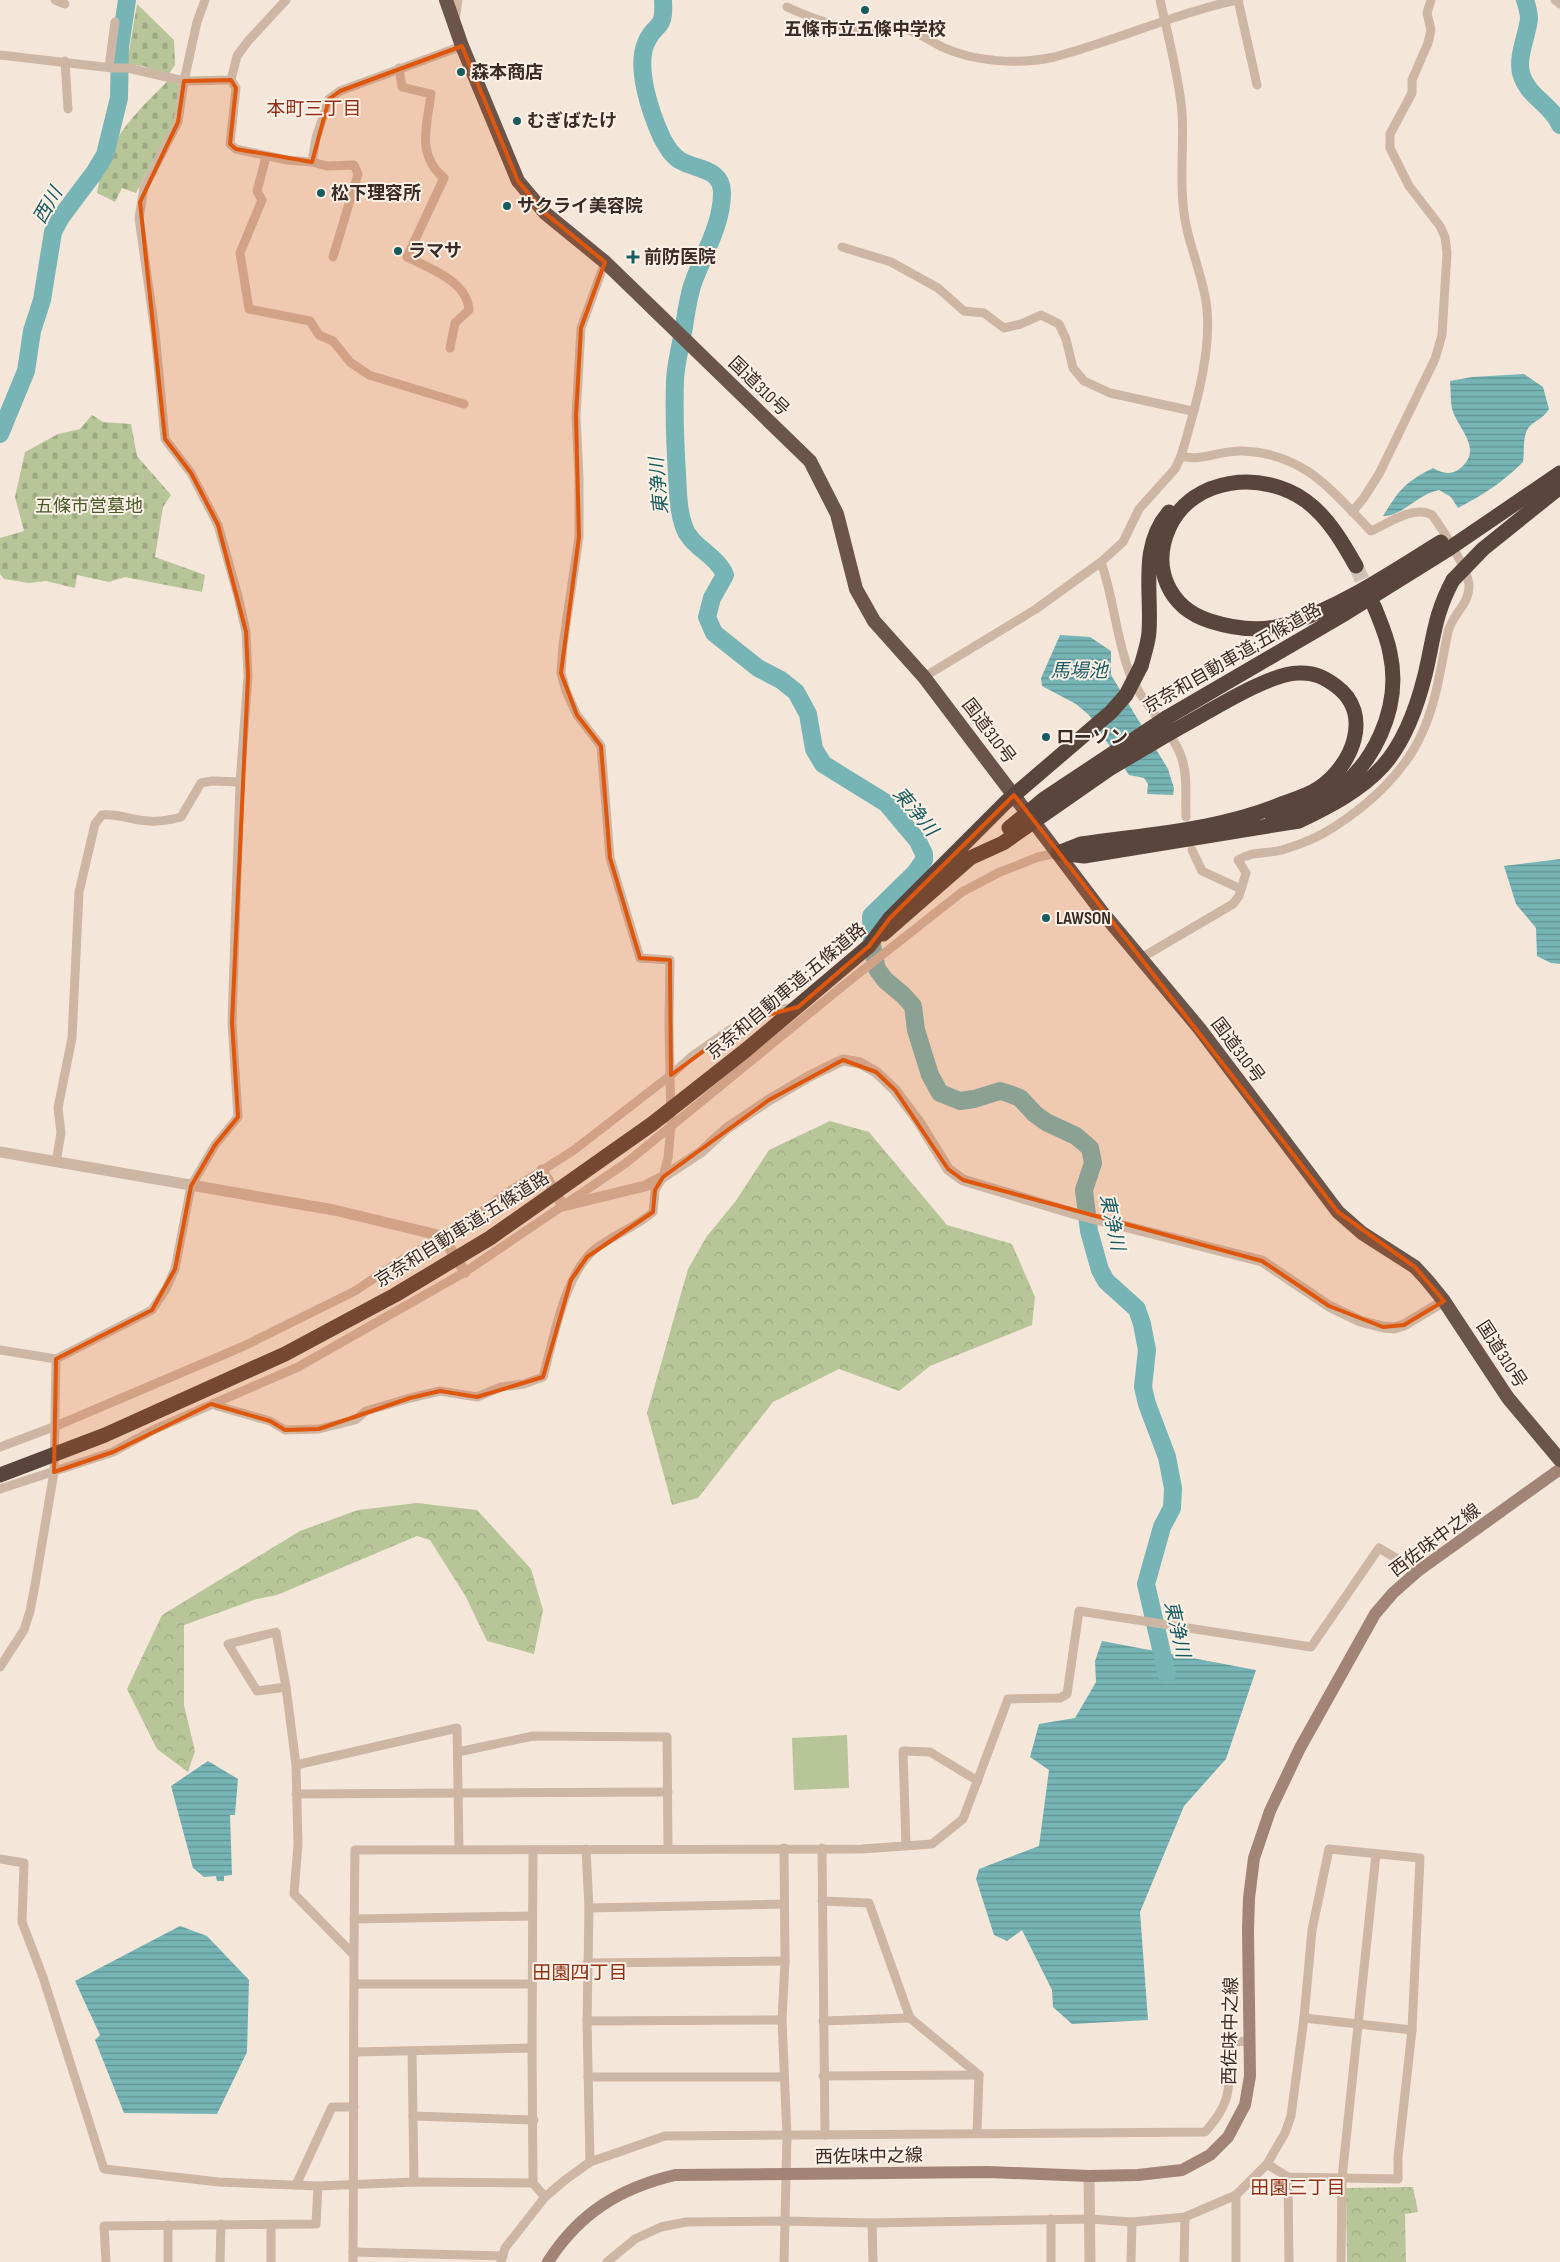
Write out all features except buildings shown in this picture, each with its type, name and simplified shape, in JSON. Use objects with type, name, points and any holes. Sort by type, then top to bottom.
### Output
[{"type":"highway","name":"国道310号","points":[[446,0],[462,46],[518,181],[545,213],[605,262],[810,461],[837,514],[856,589],[874,621],[924,677],[1102,912],[1198,1028],[1338,1212],[1362,1233],[1415,1267],[1444,1301],[1508,1398],[1560,1460]]},
{"type":"highway","points":[[869,946],[890,918],[1000,808],[1111,712],[1126,695],[1140,666],[1149,632],[1148,571],[1154,536],[1161,521],[1187,492],[1225,475],[1250,473],[1272,476],[1292,484],[1309,495],[1331,514],[1360,564],[1307,501],[1291,492],[1268,483],[1248,481],[1215,487],[1195,498],[1180,511],[1169,527],[1161,559],[1164,579],[1171,594],[1181,606],[1196,617],[1228,627],[1262,628],[1288,624],[1362,590],[1444,546]]},
{"type":"highway","name":"京奈和自動車道;五條道路","points":[[0,1475],[106,1435],[285,1354],[395,1295],[490,1238],[600,1161],[707,1081],[869,946],[970,858],[1003,843],[1170,724],[1346,613],[1444,546],[1491,521],[1560,473]]},
{"type":"highway","points":[[1058,853],[1084,856],[1299,821],[1325,808],[1357,788],[1382,767],[1409,724],[1426,673],[1429,650],[1441,602],[1452,580],[1482,549],[1560,487]]},
{"type":"highway","points":[[1058,853],[1080,844],[1263,818],[1294,811],[1326,797],[1346,781],[1368,758],[1382,735],[1390,708],[1393,679],[1391,654],[1379,604],[1398,650],[1401,677],[1399,703],[1392,726],[1378,755],[1357,788]]},
{"type":"highway","points":[[1170,724],[1284,674],[1315,674],[1330,681],[1348,697],[1353,708],[1356,735],[1348,757],[1337,770],[1319,788],[1266,811],[1231,822]]},
{"type":"main road","name":"西佐味中之線","points":[[548,2262],[587,2216],[614,2196],[645,2182],[675,2175],[988,2172],[1089,2176],[1162,2173],[1182,2170],[1210,2155],[1228,2137],[1245,2105],[1250,2076],[1249,1898],[1254,1858],[1270,1810],[1319,1711],[1375,1614],[1393,1593],[1418,1571],[1560,1469]]},
{"type":"street","points":[[55,0],[65,4]]},
{"type":"street","points":[[0,1350],[56,1359],[152,1310],[166,1289],[175,1269],[191,1186],[215,1145],[238,1117],[232,1022],[240,782],[248,676],[246,632],[218,526],[191,473],[165,439],[155,332],[139,218],[144,188],[178,122],[196,22],[205,0]]},
{"type":"street","points":[[286,0],[237,56],[231,80],[236,88],[230,144],[236,150],[266,157],[312,162],[327,166],[354,165],[358,174],[333,257]]},
{"type":"street","points":[[455,22],[458,0]]},
{"type":"street","points":[[924,677],[1036,609],[1101,562],[1122,542],[1139,509],[1174,469],[1181,456],[1207,350],[1207,315],[1206,297],[1187,232],[1183,206],[1182,111],[1160,0]]},
{"type":"street","points":[[787,8],[826,24],[857,28],[884,26],[905,29],[942,47],[965,55],[1022,62],[1053,57],[1165,20],[1239,0],[1257,84]]},
{"type":"street","points":[[1352,512],[1379,474],[1435,359],[1442,335],[1447,253],[1445,237],[1440,226],[1409,186],[1390,148],[1390,134],[1401,110],[1412,93],[1412,80],[1431,30],[1427,13],[1430,0]]},
{"type":"street","points":[[1555,0],[1560,4]]},
{"type":"street","points":[[110,68],[115,22]]},
{"type":"street","points":[[312,162],[316,138],[329,99],[340,91],[462,46]]},
{"type":"street","points":[[0,55],[65,61],[110,68],[128,68],[184,81],[231,80]]},
{"type":"street","points":[[65,61],[68,109]]},
{"type":"street","points":[[399,68],[402,86],[432,94],[424,147],[432,168],[444,178],[407,257],[434,270],[457,285],[468,299],[469,310],[455,323],[450,348]]},
{"type":"street","points":[[266,157],[257,191],[262,200],[240,253],[249,309],[310,321],[318,335],[333,341],[350,362],[369,375],[464,404]]},
{"type":"street","points":[[842,247],[891,262],[938,288],[964,311],[984,313],[1004,328],[1021,324],[1041,315],[1059,324],[1066,339],[1073,368],[1084,381],[1110,393],[1192,411]]},
{"type":"street","points":[[214,1403],[217,1406],[270,1420],[285,1430],[319,1429],[355,1420],[366,1411],[410,1398],[440,1392],[477,1397],[501,1387],[524,1384],[543,1377],[571,1280],[587,1257],[596,1248],[640,1223],[653,1212],[655,1190],[663,1177],[672,1126],[668,1025],[670,960],[640,958],[610,858],[601,746],[577,715],[566,691],[561,673],[563,645],[579,537],[576,416],[581,328],[605,262]]},
{"type":"street","points":[[1141,958],[1233,904],[1239,896],[1246,873],[1238,860],[1246,854],[1280,850],[1333,828],[1370,799],[1405,763],[1414,749],[1426,722],[1441,672],[1452,620],[1468,599],[1469,594],[1467,576],[1432,515],[1425,511],[1413,512],[1371,531],[1310,472],[1286,459],[1242,451],[1190,459],[1181,456]]},
{"type":"street","points":[[1101,562],[1108,581],[1125,659],[1131,674],[1144,700],[1182,758],[1185,774],[1186,817]]},
{"type":"street","points":[[56,1162],[61,1133],[58,1108],[72,1038],[79,892],[95,824],[102,815],[115,814],[147,821],[167,821],[181,817],[201,784],[212,781],[240,782]]},
{"type":"street","points":[[1192,850],[1202,871],[1241,889]]},
{"type":"street","points":[[0,1489],[113,1452],[153,1430],[298,1367],[465,1272],[626,1163],[816,1007],[962,892],[998,873],[1038,857],[1058,853]]},
{"type":"street","points":[[0,1447],[56,1426],[236,1349],[355,1291],[471,1220],[502,1196],[581,1145],[671,1075],[690,1057],[744,1021],[783,1009],[800,1006],[816,1007]]},
{"type":"street","points":[[563,1206],[645,1186],[663,1177],[702,1152],[726,1129],[769,1100],[810,1076],[843,1060],[860,1063],[876,1072],[889,1084],[918,1122],[948,1170],[964,1180],[1076,1214],[1262,1261],[1329,1306],[1360,1321],[1382,1327],[1394,1328],[1404,1325],[1444,1301]]},
{"type":"street","points":[[0,1152],[368,1217],[442,1236],[465,1272]]},
{"type":"street","points":[[542,1170],[563,1206]]},
{"type":"street","points":[[0,1667],[24,1630],[30,1611],[54,1472],[56,1359]]},
{"type":"street","points":[[353,2262],[352,2184],[355,2052],[352,1953],[355,1850],[822,1848],[932,1844],[963,1819],[1008,1699],[1060,1698],[1067,1694],[1079,1612],[1311,1647],[1379,1548],[1418,1571]]},
{"type":"street","points":[[286,1687],[257,1691],[228,1644],[276,1632],[286,1687],[296,1765],[298,1844],[294,1894],[352,1953]]},
{"type":"street","points":[[296,1765],[457,1728],[459,1849]]},
{"type":"street","points":[[458,1752],[533,1736],[667,1737],[668,1848]]},
{"type":"street","points":[[906,1846],[903,1751],[930,1752],[978,1781]]},
{"type":"street","points":[[296,1794],[668,1792]]},
{"type":"street","points":[[784,1848],[785,1962],[782,2020],[786,2136],[784,2262]]},
{"type":"street","points":[[822,1848],[825,2135]]},
{"type":"street","points":[[586,1849],[589,1908],[587,2021],[590,2162]]},
{"type":"street","points":[[607,2262],[635,2239],[661,2227],[686,2222],[784,2221],[872,2223],[1090,2219],[1132,2222],[1185,2217],[1236,2195],[1267,2164],[1285,2133],[1291,2116],[1304,2018],[1312,1930],[1328,1849],[1420,1858],[1412,2030],[1398,2157],[1398,2179],[1288,2178],[1267,2164]]},
{"type":"street","points":[[533,1850],[533,2183],[545,2197]]},
{"type":"street","points":[[1341,2262],[1342,2178],[1376,1854]]},
{"type":"street","points":[[0,1858],[24,1863],[22,1922],[43,1977],[104,2169],[219,2182],[318,2186],[414,2182],[533,2183]]},
{"type":"street","points":[[822,1901],[869,1903],[910,2018],[979,2075]]},
{"type":"street","points":[[589,1908],[784,1904]]},
{"type":"street","points":[[354,1919],[532,1916]]},
{"type":"street","points":[[588,1963],[785,1962]]},
{"type":"street","points":[[354,1984],[532,1984]]},
{"type":"street","points":[[823,2021],[910,2018]]},
{"type":"street","points":[[1304,2018],[1412,2030]]},
{"type":"street","points":[[587,2021],[782,2020]]},
{"type":"street","points":[[353,2252],[502,2259],[505,2248],[545,2197],[590,2162],[665,2136],[1205,2132],[1217,2119],[1228,2093],[1229,2052],[1232,2042],[1250,2041]]},
{"type":"street","points":[[355,2052],[532,2048]]},
{"type":"street","points":[[412,2051],[414,2182]]},
{"type":"street","points":[[977,2133],[979,2075]]},
{"type":"street","points":[[823,2076],[979,2075]]},
{"type":"street","points":[[588,2077],[783,2077]]},
{"type":"street","points":[[296,2184],[332,2107],[354,2107]]},
{"type":"street","points":[[413,2116],[534,2120]]},
{"type":"street","points":[[1089,2176],[1090,2262]]},
{"type":"street","points":[[1288,2178],[1289,2262]]},
{"type":"street","points":[[106,2262],[104,2226],[316,2224],[318,2186]]},
{"type":"street","points":[[1236,2195],[1236,2262]]},
{"type":"street","points":[[1184,2262],[1185,2217]]},
{"type":"street","points":[[1051,2219],[1051,2262]]},
{"type":"street","points":[[1131,2262],[1132,2222]]},
{"type":"street","points":[[872,2223],[873,2262]]},
{"type":"street","points":[[220,2262],[221,2224]]},
{"type":"street","points":[[270,2262],[271,2224]]},
{"type":"street","points":[[168,2225],[168,2262]]},
{"type":"highlighted area","points":[[462,46],[518,181],[545,213],[605,262],[581,328],[576,416],[579,537],[561,673],[577,715],[601,746],[610,858],[640,958],[670,960],[671,1075],[744,1021],[798,1007],[869,946],[890,918],[1014,795],[1338,1212],[1415,1267],[1444,1301],[1404,1325],[1383,1327],[1329,1306],[1262,1261],[963,1180],[948,1169],[895,1090],[876,1072],[843,1060],[769,1100],[663,1177],[655,1190],[653,1212],[587,1257],[571,1280],[543,1377],[477,1397],[440,1391],[410,1398],[319,1429],[285,1430],[270,1421],[211,1404],[113,1452],[54,1472],[56,1359],[152,1310],[175,1269],[191,1186],[215,1145],[238,1117],[232,1022],[248,676],[246,632],[218,525],[191,473],[165,439],[140,202],[178,122],[184,81],[231,80],[236,88],[230,144],[236,149],[312,162],[329,99],[340,91]]},
{"type":"green space","points":[[137,4],[174,40],[175,65],[168,75],[143,66],[127,64]]},
{"type":"green space","points":[[168,81],[179,85],[174,121],[136,193],[122,188],[115,202],[97,193],[107,159],[122,131]]},
{"type":"green space","name":"五條市営墓地","points":[[92,415],[103,422],[131,424],[137,456],[171,495],[163,507],[155,557],[205,575],[202,592],[125,577],[109,582],[77,575],[75,588],[46,581],[29,583],[4,579],[0,574],[0,538],[24,531],[15,497],[25,452],[58,434],[80,429]]},
{"type":"green space","points":[[830,1121],[869,1132],[947,1225],[1012,1244],[1035,1297],[1032,1325],[930,1366],[899,1391],[839,1369],[773,1402],[698,1498],[672,1505],[647,1413],[688,1269],[707,1236],[735,1202],[769,1150]]},
{"type":"green space","points":[[417,1503],[477,1510],[531,1569],[543,1610],[534,1654],[487,1641],[466,1597],[430,1540],[417,1536],[277,1595],[257,1599],[184,1625],[184,1705],[195,1751],[188,1772],[157,1749],[127,1689],[162,1615],[300,1531],[358,1510]]},
{"type":"green space","points":[[847,1735],[849,1788],[794,1790],[792,1738]]},
{"type":"green space","points":[[1413,2187],[1418,2212],[1405,2214],[1406,2262],[1347,2262],[1346,2188]]},
{"type":"water","points":[[1524,374],[1543,387],[1549,409],[1526,432],[1523,462],[1492,488],[1458,508],[1451,497],[1439,490],[1423,496],[1397,513],[1383,516],[1404,487],[1415,478],[1433,468],[1445,473],[1455,472],[1466,463],[1470,449],[1465,434],[1453,412],[1450,381],[1472,377]]},
{"type":"water","name":"馬場池","points":[[1060,635],[1090,637],[1111,651],[1111,675],[1168,769],[1174,788],[1173,795],[1147,794],[1148,784],[1144,778],[1129,775],[1089,715],[1076,704],[1042,686],[1041,678]]},
{"type":"water","points":[[1560,859],[1560,964],[1551,963],[1537,956],[1536,928],[1516,904],[1504,866]]},
{"type":"water","points":[[1102,1641],[1256,1670],[1226,1759],[1184,1806],[1140,1912],[1148,2020],[1072,2024],[1053,2007],[1052,1990],[1022,1930],[1007,1941],[994,1935],[976,1879],[979,1869],[1039,1846],[1049,1770],[1030,1757],[1039,1724],[1075,1718],[1096,1682],[1095,1661]]},
{"type":"water","points":[[208,1761],[238,1779],[235,1815],[230,1815],[232,1875],[224,1876],[224,1881],[217,1881],[216,1876],[204,1877],[193,1868],[171,1786]]},
{"type":"water","points":[[180,1926],[207,1936],[249,1980],[247,2052],[217,2114],[124,2113],[95,2040],[100,2035],[75,1981]]},
{"type":"waterway","name":"西川","points":[[0,434],[26,371],[32,331],[42,300],[53,232],[61,217],[105,155],[119,98],[120,47],[127,0]]},
{"type":"waterway","name":"東浄川","points":[[663,0],[661,22],[649,36],[643,53],[643,78],[649,104],[662,138],[672,154],[687,164],[713,174],[721,185],[722,193],[719,217],[688,301],[675,380],[676,451],[682,521],[687,534],[716,562],[725,575],[712,598],[707,617],[714,633],[758,668],[781,680],[796,692],[808,714],[814,749],[823,764],[886,803],[918,841],[924,854],[924,860],[915,873],[871,916],[872,945],[877,969],[885,980],[913,1006],[916,1030],[930,1075],[940,1093],[960,1101],[1000,1091],[1010,1094],[1020,1098],[1035,1114],[1046,1122],[1076,1136],[1090,1148],[1093,1163],[1084,1190],[1089,1231],[1100,1270],[1106,1281],[1137,1309],[1142,1324],[1147,1350],[1143,1387],[1147,1404],[1167,1457],[1173,1488],[1172,1508],[1162,1527],[1146,1584],[1167,1675]]},
{"type":"waterway","points":[[1525,0],[1529,19],[1521,53],[1521,73],[1528,88],[1551,111],[1560,125]]},
{"type":"tunnel","points":[[1356,566],[1371,600]]},
{"type":"place","name":"五條市立五條中学校","points":[[865,10]]},
{"type":"place","name":"森本商店","points":[[461,72]]},
{"type":"place","name":"むぎばたけ","points":[[517,121]]},
{"type":"place","name":"松下理容所","points":[[321,193]]},
{"type":"place","name":"サクライ美容院","points":[[507,206]]},
{"type":"place","name":"ラマサ","points":[[398,251]]},
{"type":"place","name":"前防医院","points":[[633,257]]},
{"type":"place","name":"ローソン","points":[[1046,737]]},
{"type":"place","name":"LAWSON","points":[[1046,918]]},
{"type":"district","name":"本町三丁目","points":[[314,108]]},
{"type":"district","name":"田園四丁目","points":[[580,1972]]},
{"type":"district","name":"田園三丁目","points":[[1298,2187]]}]
